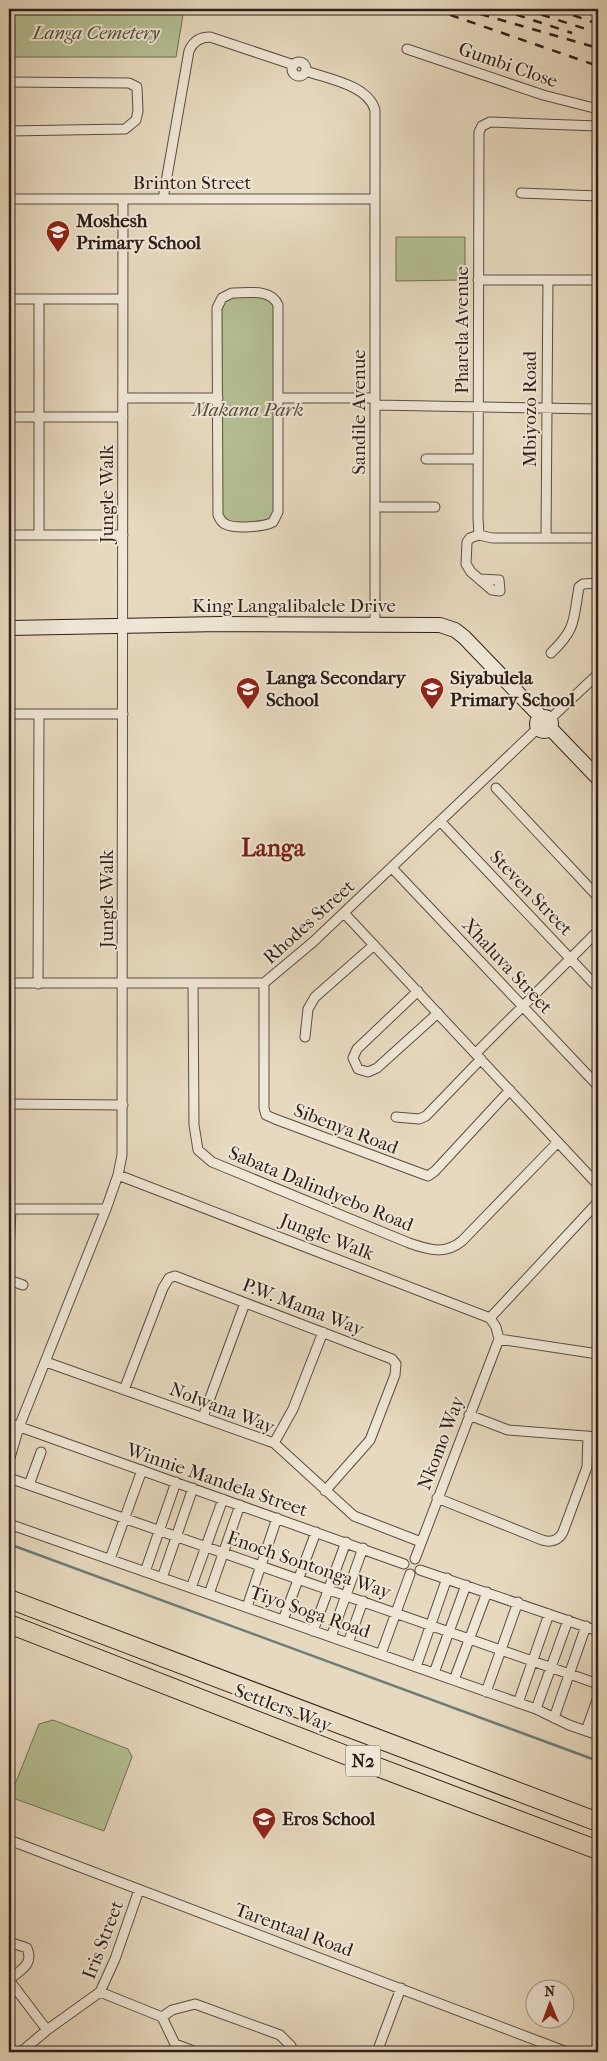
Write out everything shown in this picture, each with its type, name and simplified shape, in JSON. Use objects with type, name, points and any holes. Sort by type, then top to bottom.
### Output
[{"type":"highway","name":"Settlers Way","points":[[9,1599],[598,1822]]},
{"type":"highway","name":"Settlers Way","points":[[9,1624],[598,1850]]},
{"type":"street","name":"Sandile Avenue","points":[[163,199],[189,50],[199,39],[210,37],[294,66],[293,72],[296,74],[301,75],[306,71],[362,91],[374,104],[376,115],[375,624]]},
{"type":"street","name":"Gumbi Close","points":[[407,49],[543,96],[598,109]]},
{"type":"street","points":[[9,82],[129,83],[136,87],[138,111],[136,120],[125,129],[9,131]]},
{"type":"street","name":"Pharela Avenue","points":[[480,535],[478,459],[478,143],[482,126],[490,122],[499,122],[598,126]]},
{"type":"street","points":[[521,192],[598,196]]},
{"type":"street","name":"Brinton Street","points":[[9,199],[375,199]]},
{"type":"street","name":"Jungle Walk","points":[[123,199],[123,1105],[122,1155],[118,1175],[490,1318]]},
{"type":"street","points":[[478,280],[598,280]]},
{"type":"street","name":"Mbiyozo Road","points":[[546,538],[548,280]]},
{"type":"street","points":[[228,294],[268,294],[274,298],[278,305],[278,398],[278,512],[273,522],[264,526],[229,526],[219,518],[218,398],[218,304],[228,294]]},
{"type":"street","points":[[9,299],[123,299]]},
{"type":"street","points":[[39,299],[39,535]]},
{"type":"street","points":[[123,398],[218,398]]},
{"type":"street","points":[[278,398],[478,407],[598,409]]},
{"type":"street","points":[[9,417],[123,417]]},
{"type":"street","points":[[426,459],[478,459]]},
{"type":"street","points":[[375,507],[435,508]]},
{"type":"street","points":[[9,535],[123,535]]},
{"type":"street","points":[[479,578],[468,568],[465,556],[468,540],[480,535],[492,538],[598,538]]},
{"type":"street","points":[[551,653],[564,640],[570,630],[577,608],[579,587],[583,584],[598,583]]},
{"type":"street","name":"King Langalibalele Drive","points":[[9,628],[433,624],[455,630],[473,646],[598,778]]},
{"type":"street","name":"Rhodes Street","points":[[9,984],[264,983],[294,960],[598,674]]},
{"type":"street","points":[[9,714],[123,714]]},
{"type":"street","points":[[38,984],[39,714]]},
{"type":"street","points":[[496,788],[598,897]]},
{"type":"street","name":"Steven Street","points":[[441,822],[598,988]]},
{"type":"street","name":"Xhaluva Street","points":[[392,868],[598,1086]]},
{"type":"street","points":[[344,913],[598,1185]]},
{"type":"street","points":[[396,1117],[419,1119],[426,1116],[522,1007],[598,931]]},
{"type":"street","points":[[304,1037],[308,1009],[315,997],[374,945]]},
{"type":"street","name":"Sibenya Road","points":[[264,983],[264,1108],[266,1115],[275,1119],[428,1176],[434,1172],[510,1090]]},
{"type":"street","name":"Sabata Dalindyebo Road","points":[[193,984],[194,1125],[198,1150],[212,1162],[409,1243],[441,1251],[453,1247],[462,1241],[558,1142]]},
{"type":"street","points":[[418,991],[357,1049],[353,1058],[358,1070],[368,1072],[377,1068],[438,1013]]},
{"type":"street","points":[[9,1104],[123,1105]]},
{"type":"street","points":[[9,1461],[19,1427],[118,1175]]},
{"type":"street","points":[[598,1202],[490,1318],[496,1328],[499,1339],[598,1354]]},
{"type":"street","points":[[9,1252],[10,1209],[106,1209]]},
{"type":"street","name":"P.W. Mama Way","points":[[124,1390],[163,1288],[169,1278],[178,1277],[390,1358],[395,1361],[397,1367],[370,1440],[325,1490]]},
{"type":"street","points":[[9,1280],[23,1285]]},
{"type":"street","points":[[203,1417],[246,1303]]},
{"type":"street","points":[[274,1443],[294,1409],[323,1332]]},
{"type":"street","name":"Nkomo Way","points":[[415,1559],[499,1339]]},
{"type":"street","name":"Nolwana Way","points":[[46,1362],[274,1443],[345,1509],[361,1520],[422,1542]]},
{"type":"street","points":[[470,1415],[508,1430],[598,1437]]},
{"type":"street","name":"Winnie Mandela Street","points":[[9,1423],[404,1564]]},
{"type":"street","points":[[437,1498],[542,1540],[553,1541],[563,1532],[587,1467],[588,1436]]},
{"type":"street","points":[[29,1484],[41,1452]]},
{"type":"street","points":[[110,1559],[142,1470]]},
{"type":"street","name":"Enoch Sontonga Way","points":[[9,1478],[598,1684]]},
{"type":"street","points":[[145,1572],[176,1482]]},
{"type":"street","points":[[162,1578],[193,1488]]},
{"type":"street","points":[[192,1588],[223,1499]]},
{"type":"street","points":[[209,1594],[240,1505]]},
{"type":"street","points":[[246,1607],[277,1518]]},
{"type":"street","name":"Tiyo Soga Road","points":[[9,1524],[536,1709],[598,1735]]},
{"type":"street","points":[[283,1620],[316,1532]]},
{"type":"street","points":[[313,1630],[346,1542]]},
{"type":"street","points":[[331,1637],[362,1548]]},
{"type":"street","points":[[410,1559],[415,1559],[420,1564],[420,1570],[416,1574],[410,1574],[404,1569],[404,1564],[410,1559]]},
{"type":"street","points":[[420,1570],[598,1631]]},
{"type":"street","points":[[381,1654],[410,1574]]},
{"type":"street","points":[[416,1667],[447,1578]]},
{"type":"street","points":[[434,1673],[466,1585]]},
{"type":"street","points":[[454,1680],[487,1592]]},
{"type":"street","points":[[348,1643],[362,1601]]},
{"type":"street","points":[[486,1692],[518,1602]]},
{"type":"street","points":[[518,1703],[550,1614]]},
{"type":"street","points":[[536,1709],[568,1620]]},
{"type":"street","points":[[554,1718],[586,1626]]},
{"type":"street","points":[[586,1731],[598,1698]]},
{"type":"street","name":"Tarentaal Road","points":[[9,1840],[567,2052]]},
{"type":"street","name":"Iris Street","points":[[21,2052],[47,2030],[100,1992],[108,1977],[139,1890]]},
{"type":"street","points":[[9,1942],[27,1948],[30,1957],[28,1963],[9,1980],[47,2030]]},
{"type":"street","points":[[377,2052],[401,1988]]},
{"type":"street","points":[[100,1992],[162,2017],[175,2044],[196,2052]]},
{"type":"street","points":[[162,2017],[172,2010],[195,2004],[280,2035],[291,2046],[293,2052]]},
{"type":"green space","name":"Langa Cemetery","points":[[9,9],[184,9],[176,57],[9,57]]},
{"type":"green space","points":[[396,237],[465,237],[465,280],[396,281]]},
{"type":"green space","name":"Makana Park","points":[[231,297],[264,297],[274,305],[275,512],[272,518],[246,524],[232,522],[222,516],[221,308],[224,300]]},
{"type":"green space","points":[[53,1720],[128,1749],[132,1757],[104,1831],[10,1797],[39,1724]]},
{"type":"waterway","points":[[9,1544],[598,1761]]},
{"type":"railway","points":[[433,9],[598,66]]},
{"type":"railway","points":[[463,9],[598,48]]},
{"type":"railway","points":[[499,9],[572,33]]},
{"type":"railway","points":[[524,9],[598,33]]},
{"type":"railway","points":[[556,9],[598,24]]},
{"type":"place","name":"Moshesh Primary School","points":[[58,253]]},
{"type":"place","name":"Langa Secondary School","points":[[248,710]]},
{"type":"place","name":"Siyabulela Primary School","points":[[432,710]]},
{"type":"place","name":"Eros School","points":[[264,1840]]},
{"type":"district","name":"Langa","points":[[273,848]]}]
